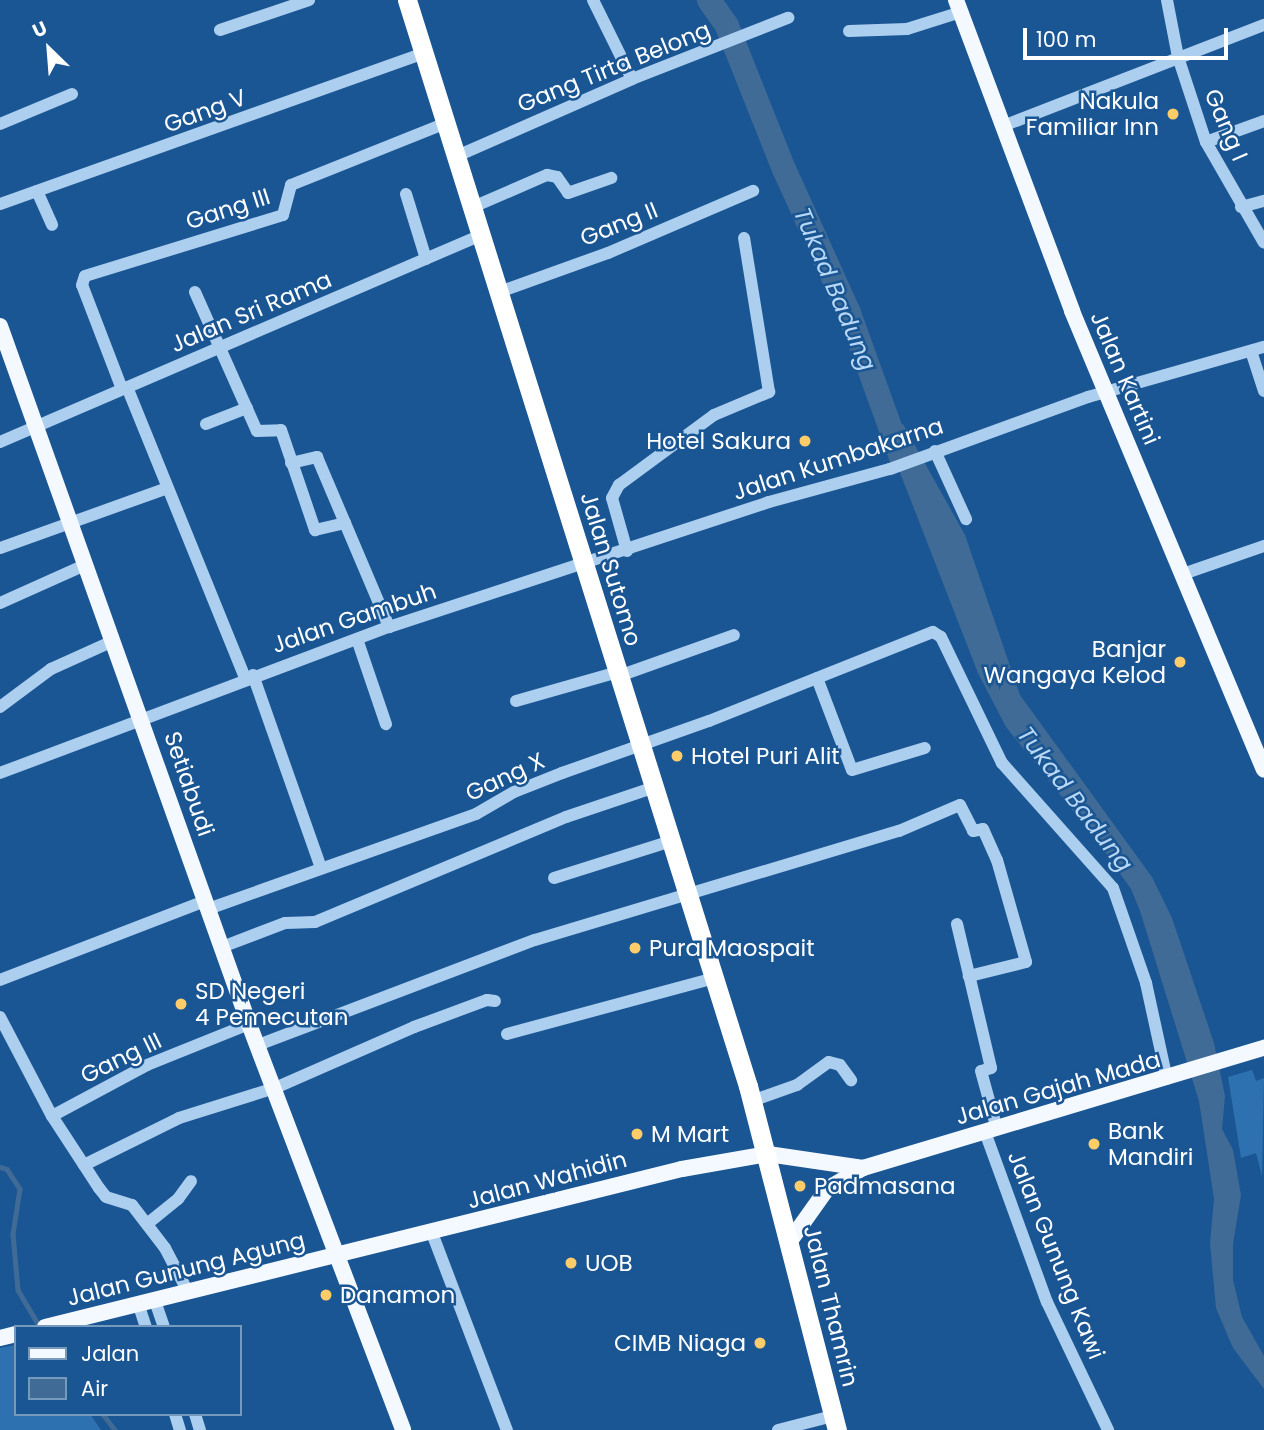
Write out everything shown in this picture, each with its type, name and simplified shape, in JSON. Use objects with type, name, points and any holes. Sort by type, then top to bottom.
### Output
[{"type":"highway","name":"Jalan Sutomo","points":[[407,0],[768,1154]]},
{"type":"highway","name":"Jalan Thamrin","points":[[768,1154],[835,1423]]},
{"type":"main road","name":"Jalan Kartini","points":[[958,6],[1105,393],[1264,769]]},
{"type":"main road","name":"Setiabudi","points":[[0,326],[249,1024],[402,1430]]},
{"type":"main road","name":"Jalan Gajah Mada","points":[[790,1241],[827,1189],[863,1168],[1264,1048]]},
{"type":"main road","name":"Jalan Gajah Mada","points":[[768,1154],[863,1168]]},
{"type":"main road","name":"Jalan Wahidin","points":[[338,1256],[649,1177],[768,1154]]},
{"type":"main road","name":"Jalan Gunung Agung","points":[[52,1325],[338,1256]]},
{"type":"street","points":[[219,30],[309,0]]},
{"type":"street","points":[[593,0],[632,79]]},
{"type":"street","name":"Gang I","points":[[1167,0],[1178,57],[1206,142],[1264,243]]},
{"type":"street","points":[[849,31],[907,30],[958,6]]},
{"type":"street","name":"Gang Tirta Belong","points":[[457,156],[632,79],[788,18]]},
{"type":"street","points":[[1005,132],[1178,57],[1264,24]]},
{"type":"street","name":"Gang V","points":[[0,204],[424,53]]},
{"type":"street","points":[[0,124],[72,94]]},
{"type":"street","points":[[1206,142],[1264,121]]},
{"type":"street","name":"Gang III","points":[[124,388],[82,285],[85,276],[283,215],[291,185],[446,123]]},
{"type":"street","points":[[473,206],[547,175],[557,177],[568,193],[611,178]]},
{"type":"street","points":[[37,191],[52,225]]},
{"type":"street","name":"Gang II","points":[[499,292],[608,253],[753,191]]},
{"type":"street","points":[[406,194],[426,259]]},
{"type":"street","points":[[1241,207],[1264,201]]},
{"type":"street","name":"Jalan Sri Rama","points":[[0,442],[481,235]]},
{"type":"street","points":[[627,551],[612,499],[619,485],[714,415],[769,392],[744,238]]},
{"type":"street","points":[[195,292],[258,431],[281,430],[315,530],[345,523]]},
{"type":"street","points":[[1258,349],[1264,391]]},
{"type":"street","name":"Jalan Kumbakarna","points":[[583,564],[769,502],[890,469],[1105,393],[1258,349]]},
{"type":"street","points":[[124,388],[249,676],[321,868]]},
{"type":"street","points":[[206,424],[247,408]]},
{"type":"street","points":[[929,453],[966,519]]},
{"type":"street","points":[[291,463],[317,457],[389,627]]},
{"type":"street","points":[[0,548],[168,488]]},
{"type":"street","points":[[1183,574],[1264,546]]},
{"type":"street","name":"Jalan Gambuh","points":[[0,773],[249,676],[583,564]]},
{"type":"street","points":[[0,603],[85,565]]},
{"type":"street","name":"Gang X","points":[[0,980],[207,905],[476,814],[514,792],[930,633],[941,636],[1002,762],[1114,888],[1146,983],[1170,1078]]},
{"type":"street","points":[[516,701],[618,674],[734,635]]},
{"type":"street","points":[[357,639],[386,724]]},
{"type":"street","points":[[0,707],[51,669],[113,641]]},
{"type":"street","points":[[817,678],[852,770],[925,748]]},
{"type":"street","points":[[222,947],[285,923],[315,922],[566,817],[655,786]]},
{"type":"street","points":[[258,1045],[536,940],[687,891],[899,831],[961,805],[973,831],[983,829],[997,860],[1026,962],[969,976],[957,924]]},
{"type":"street","points":[[554,878],[671,841]]},
{"type":"street","name":"Jalan Gunung Kawi","points":[[969,976],[992,1069],[981,1071],[991,1131],[1047,1302],[1108,1430]]},
{"type":"street","points":[[507,1034],[616,1001],[715,978]]},
{"type":"street","points":[[84,1165],[179,1118],[275,1088],[414,1027],[486,1000],[495,1001]]},
{"type":"street","points":[[0,1017],[52,1116],[84,1165],[106,1197],[132,1205],[147,1224],[188,1293]]},
{"type":"street","name":"Gang III","points":[[52,1116],[147,1065],[249,1024]]},
{"type":"street","points":[[752,1101],[797,1085],[829,1062],[840,1065],[851,1080]]},
{"type":"street","points":[[147,1224],[178,1199],[191,1181]]},
{"type":"street","points":[[432,1233],[508,1430]]},
{"type":"street","points":[[155,1301],[163,1325]]},
{"type":"street","points":[[139,1306],[145,1325]]},
{"type":"street","points":[[778,1430],[835,1423]]},
{"type":"shaded area","points":[[1252,1070],[1256,1081],[1264,1078],[1262,1176],[1256,1153],[1241,1158],[1228,1077]]},
{"type":"shaded area","points":[[14,1345],[14,1416],[91,1416],[101,1430],[0,1430],[0,1348]]},
{"type":"water","name":"Tukad Badung","points":[[903,424],[965,535],[1020,695],[1152,877],[1172,918],[1214,1043],[1225,1096],[1222,1129],[1233,1150],[1241,1195],[1233,1244],[1233,1280],[1242,1317],[1264,1356],[1264,1389],[1233,1348],[1216,1308],[1210,1243],[1214,1199],[1199,1101],[1140,911],[1131,889],[1097,841],[1006,727],[978,673],[883,429]]},
{"type":"waterway","name":"Tukad Badung","points":[[709,0],[727,26],[784,169],[849,313],[902,460]]},
{"type":"waterway","points":[[0,1167],[7,1169],[20,1189],[13,1234],[18,1290],[39,1325]]},
{"type":"waterway","points":[[104,1416],[115,1430]]},
{"type":"place","name":"Nakula Familiar Inn","points":[[1173,114]]},
{"type":"place","name":"Hotel Sakura","points":[[805,441]]},
{"type":"place","name":"Banjar Wangaya Kelod","points":[[1180,662]]},
{"type":"place","name":"Hotel Puri Alit","points":[[677,756]]},
{"type":"place","name":"Pura Maospait","points":[[635,948]]},
{"type":"place","name":"SD Negeri 4 Pemecutan","points":[[181,1004]]},
{"type":"place","name":"M Mart","points":[[637,1134]]},
{"type":"place","name":"Bank Mandiri","points":[[1094,1144]]},
{"type":"place","name":"Padmasana","points":[[800,1186]]},
{"type":"place","name":"UOB","points":[[571,1263]]},
{"type":"place","name":"Danamon","points":[[326,1295]]},
{"type":"place","name":"CIMB Niaga","points":[[760,1343]]}]
